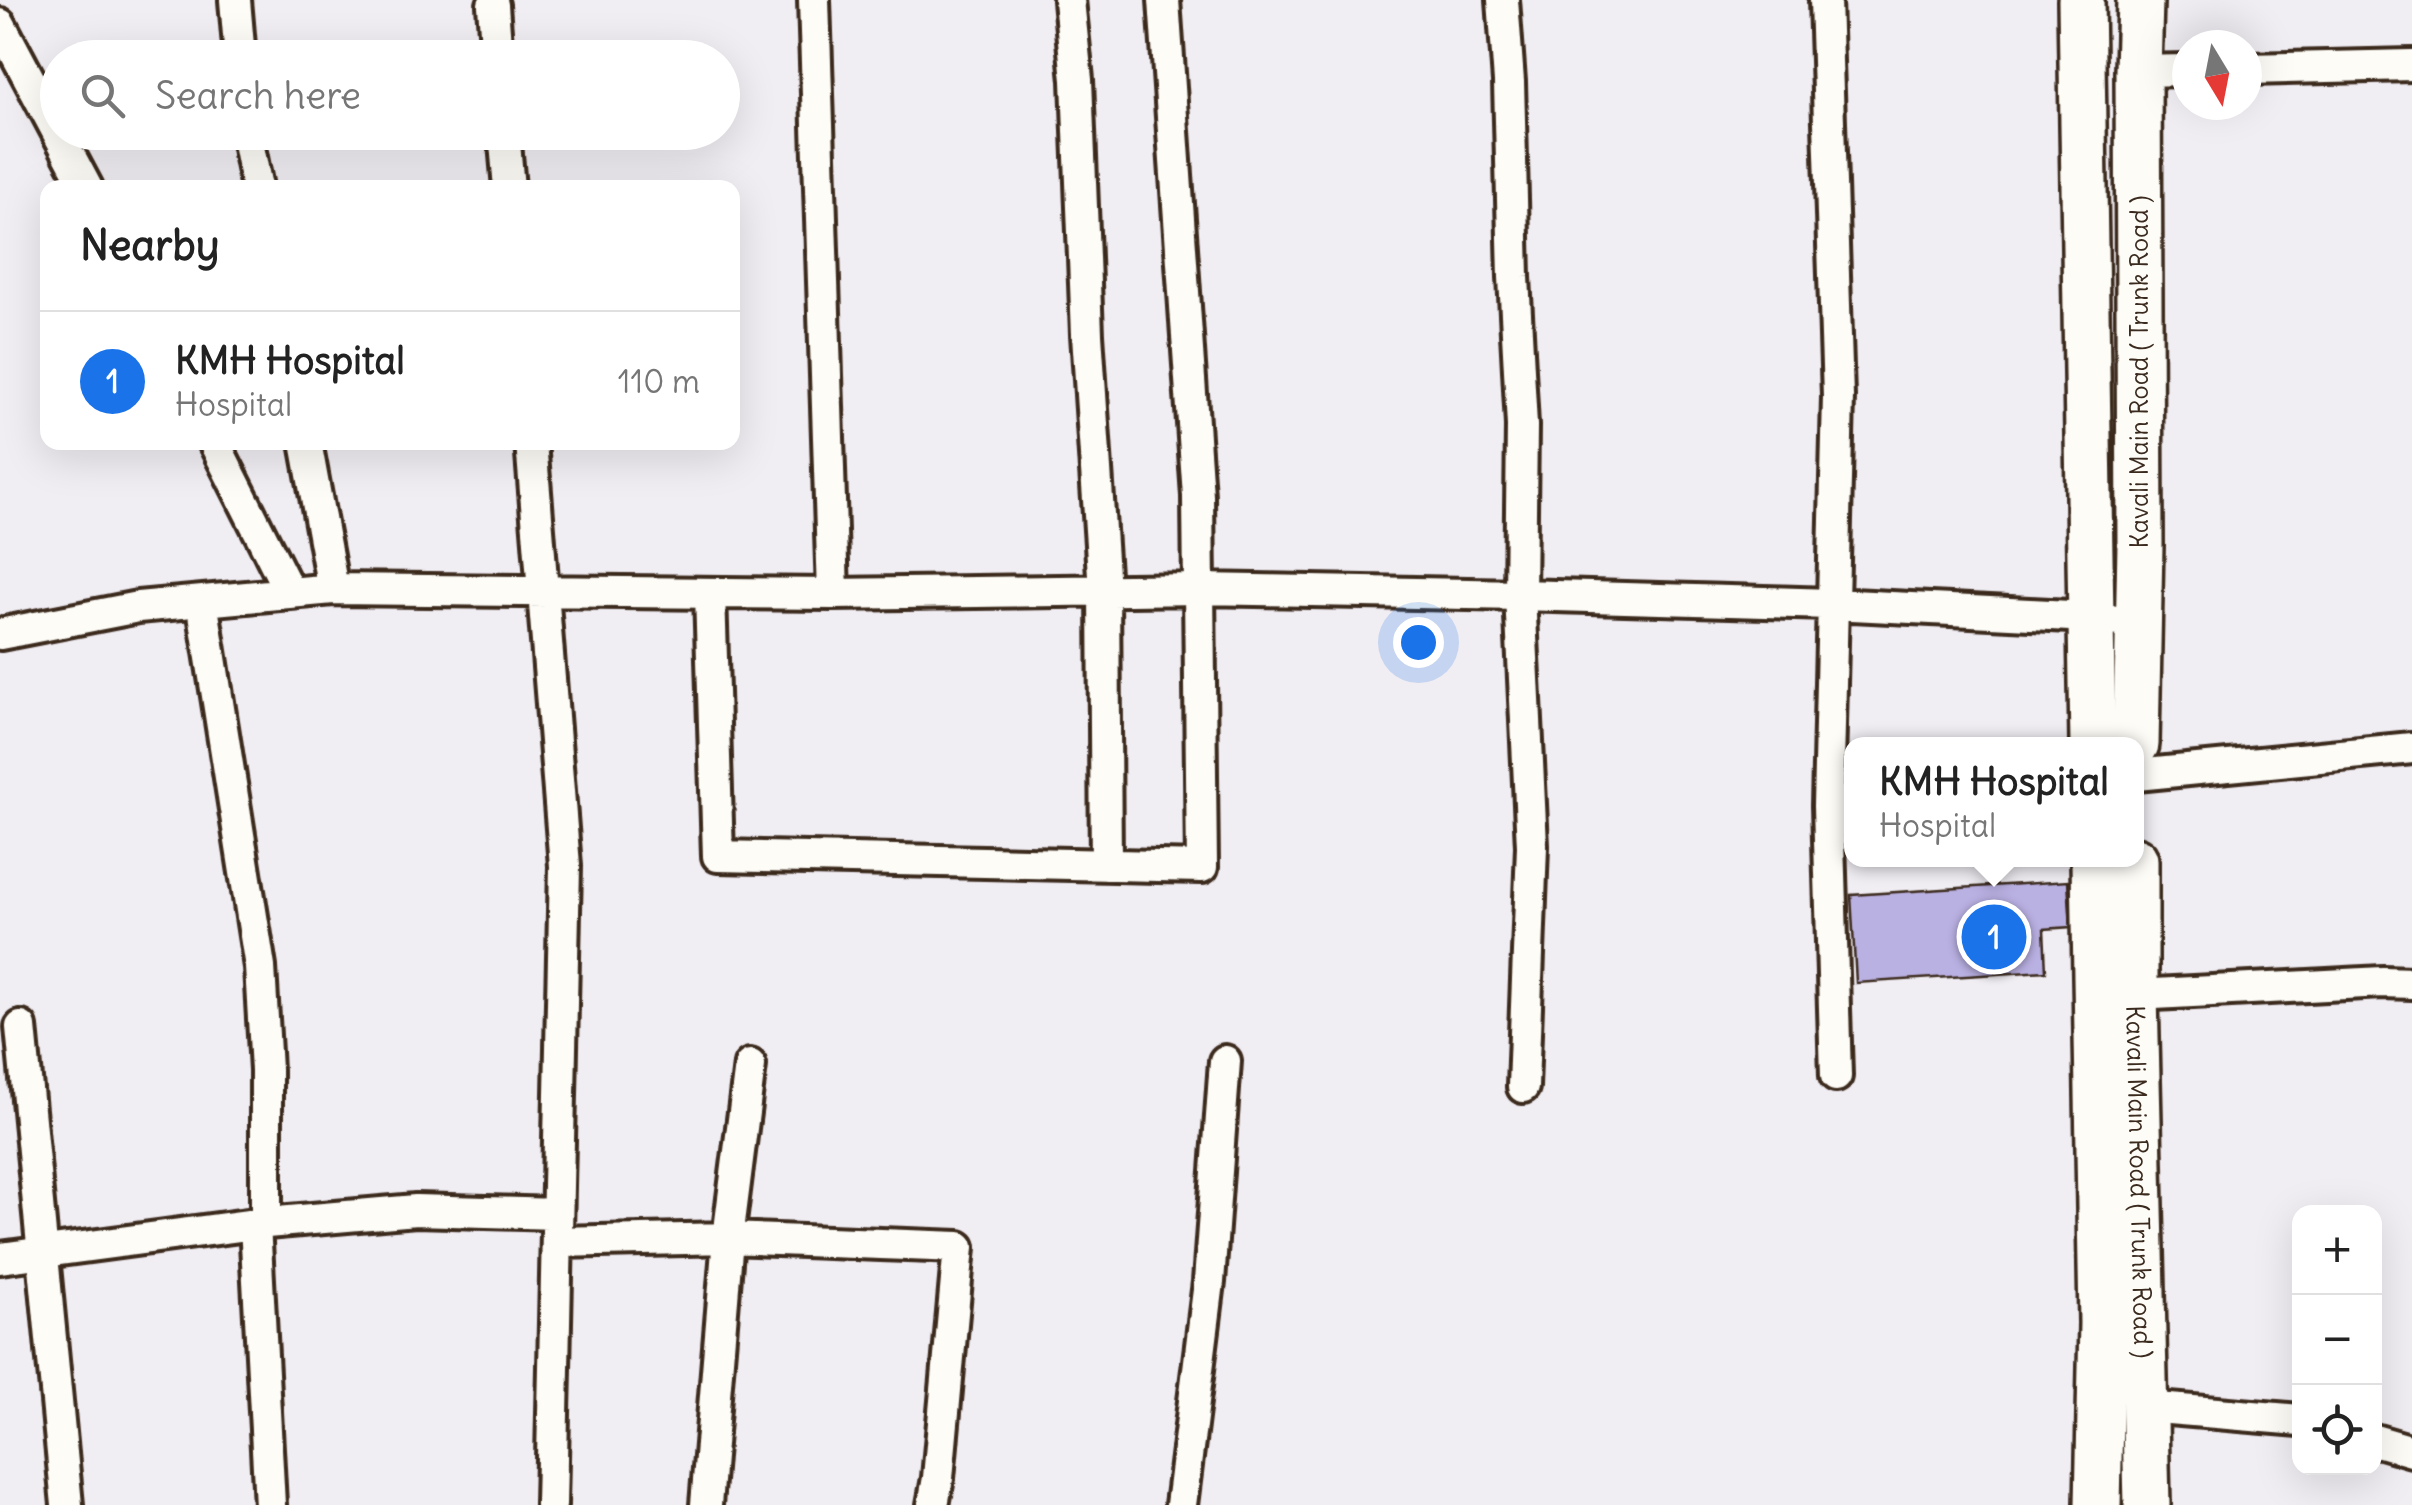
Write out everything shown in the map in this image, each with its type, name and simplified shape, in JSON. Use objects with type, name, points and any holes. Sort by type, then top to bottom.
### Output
[{"type":"main road","name":"Kavali Main Road ( Trunk Road )","points":[[2080,0],[2092,737]]},
{"type":"main road","name":"Kavali Main Road ( Trunk Road )","points":[[2136,737],[2140,0]]},
{"type":"main road","name":"Kavali Main Road ( Trunk Road )","points":[[2094,867],[2102,1323],[2098,1505]]},
{"type":"main road","name":"Kavali Main Road ( Trunk Road )","points":[[2136,867],[2135,995],[2147,1505]]},
{"type":"street","points":[[235,0],[238,40]]},
{"type":"street","points":[[814,0],[833,594]]},
{"type":"street","points":[[1069,0],[1104,590],[1106,865]]},
{"type":"street","points":[[710,593],[718,856],[1202,867],[1198,496],[1164,0]]},
{"type":"street","points":[[1503,0],[1522,426],[1520,595],[1532,846],[1523,1087]]},
{"type":"street","points":[[1825,0],[1838,396],[1828,806],[1836,1076]]},
{"type":"street","points":[[493,4],[496,40]]},
{"type":"street","points":[[0,24],[40,99]]},
{"type":"street","points":[[2262,69],[2412,65]]},
{"type":"street","points":[[2138,71],[2172,70]]},
{"type":"street","points":[[67,150],[83,180]]},
{"type":"street","points":[[250,150],[255,180]]},
{"type":"street","points":[[506,150],[508,180]]},
{"type":"street","points":[[218,450],[290,593]]},
{"type":"street","points":[[308,450],[334,589]]},
{"type":"street","points":[[532,450],[565,866],[551,1505]]},
{"type":"street","points":[[0,634],[138,608],[334,589],[833,594],[1200,589],[1520,595],[1832,604],[2090,617],[2138,624]]},
{"type":"street","points":[[202,601],[260,967],[266,1070],[260,1224],[270,1505]]},
{"type":"street","points":[[2144,774],[2412,748]]},
{"type":"street","points":[[2135,995],[2412,983]]},
{"type":"street","points":[[21,1027],[67,1505]]},
{"type":"street","points":[[1181,1505],[1209,1282],[1225,1060]]},
{"type":"street","points":[[706,1505],[728,1238],[750,1064]]},
{"type":"street","points":[[0,1258],[260,1224],[416,1210],[557,1228],[960,1246],[933,1505]]},
{"type":"street","points":[[2145,1406],[2292,1419]]},
{"type":"street","points":[[2382,1442],[2412,1450]]},
{"type":"building","points":[[2068,881],[2071,927],[2044,929],[2046,971],[1856,983],[1851,895]]},
{"type":"place","name":"KMH Hospital","points":[[1994,937]]}]
